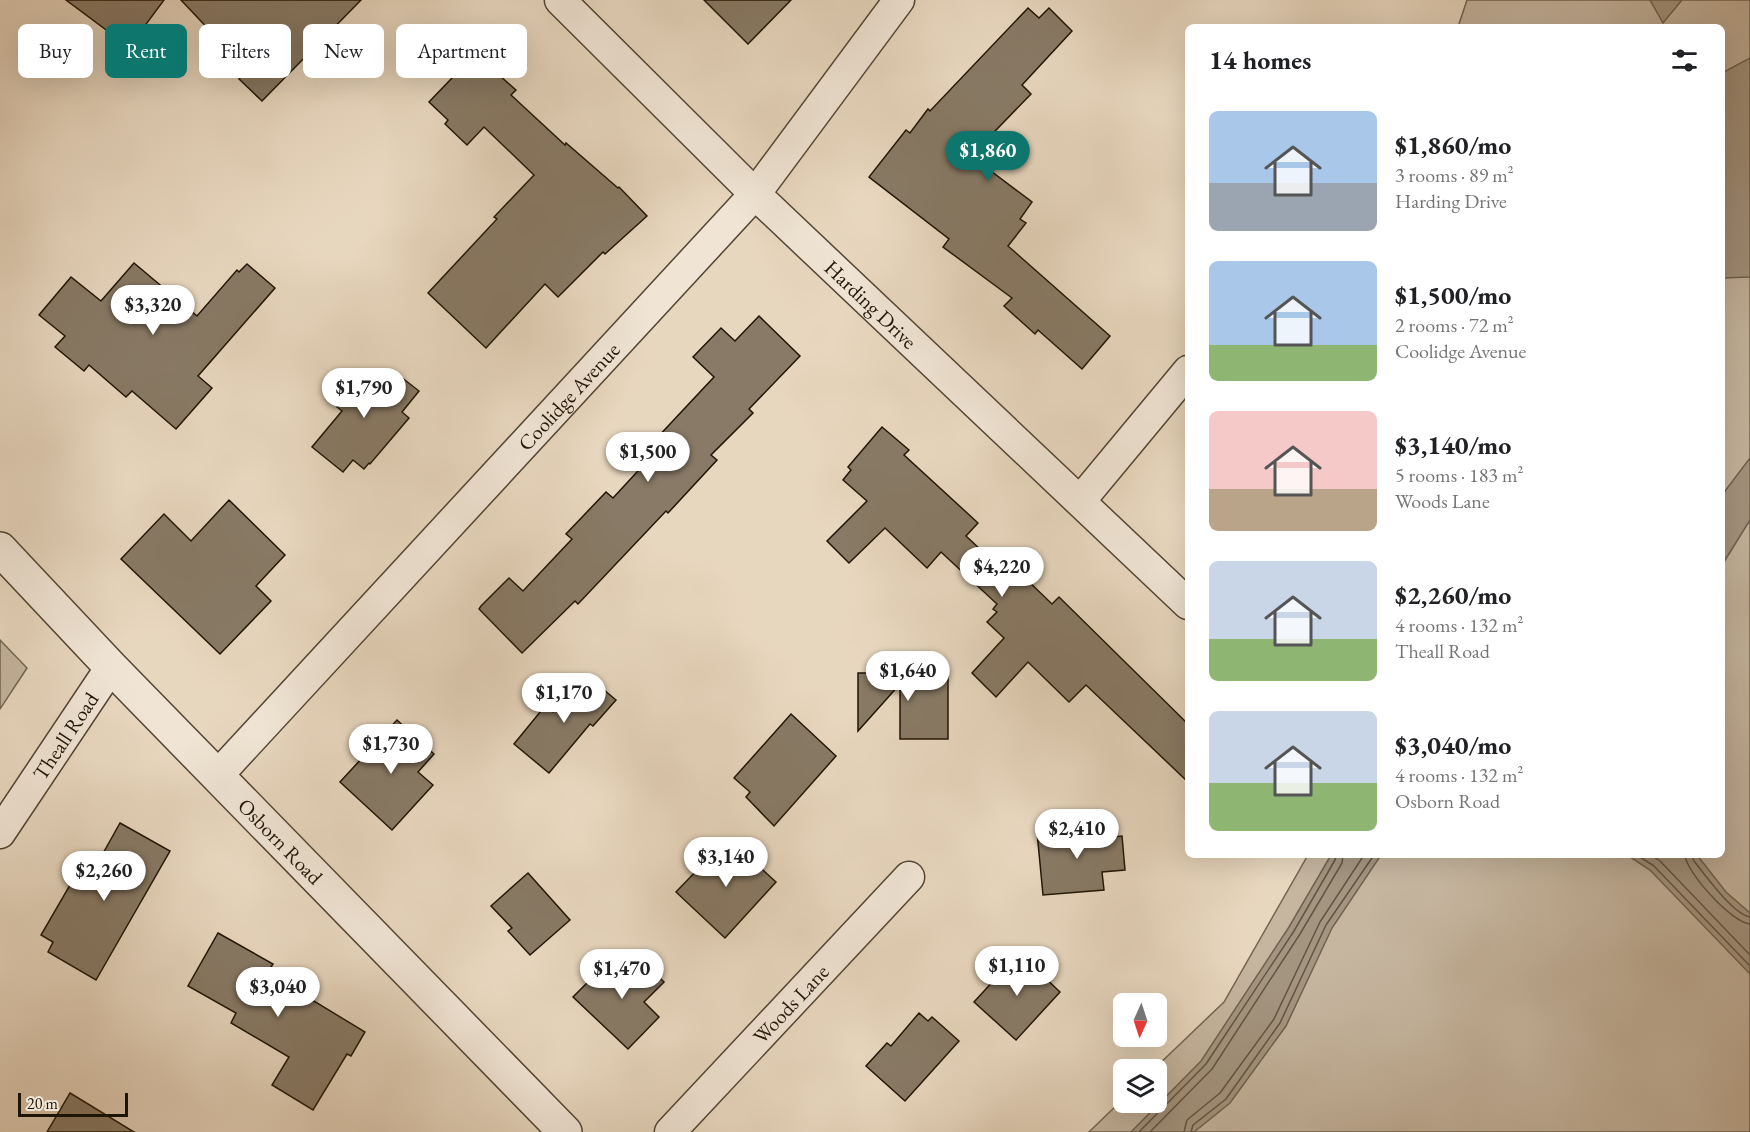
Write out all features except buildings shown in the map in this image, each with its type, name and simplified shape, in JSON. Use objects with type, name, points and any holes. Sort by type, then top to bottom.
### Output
[{"type":"street","name":"Harding Drive","points":[[560,0],[755,194],[1185,601]]},
{"type":"street","name":"Coolidge Avenue","points":[[218,775],[755,194],[899,0]]},
{"type":"street","points":[[1080,501],[1185,375]]},
{"type":"street","name":"Osborn Road","points":[[0,549],[111,667],[565,1132]]},
{"type":"street","name":"Theall Road","points":[[0,834],[111,667]]},
{"type":"street","name":"Woods Lane","points":[[669,1132],[909,877]]},
{"type":"shaded area","points":[[1467,0],[1750,0],[1750,1132],[1089,1132],[1113,1109],[1113,1113],[1167,1113],[1167,1059],[1164,1059],[1224,1002],[1306,858],[1725,858],[1725,24],[1459,24]]},
{"type":"shaded area","points":[[0,640],[27,668],[0,709]]},
{"type":"water","points":[[1650,0],[1682,0],[1663,23]]},
{"type":"water","points":[[1750,58],[1750,277],[1725,278],[1725,71]]},
{"type":"water","points":[[1750,458],[1750,520],[1725,560],[1725,491]]},
{"type":"water","points":[[1329,858],[1379,858],[1332,928],[1286,1026],[1230,1103],[1194,1132],[1131,1132],[1150,1113],[1167,1113],[1167,1095],[1201,1061],[1289,927]]},
{"type":"water","points":[[1632,858],[1699,858],[1726,892],[1750,913],[1750,974],[1650,870]]}]
